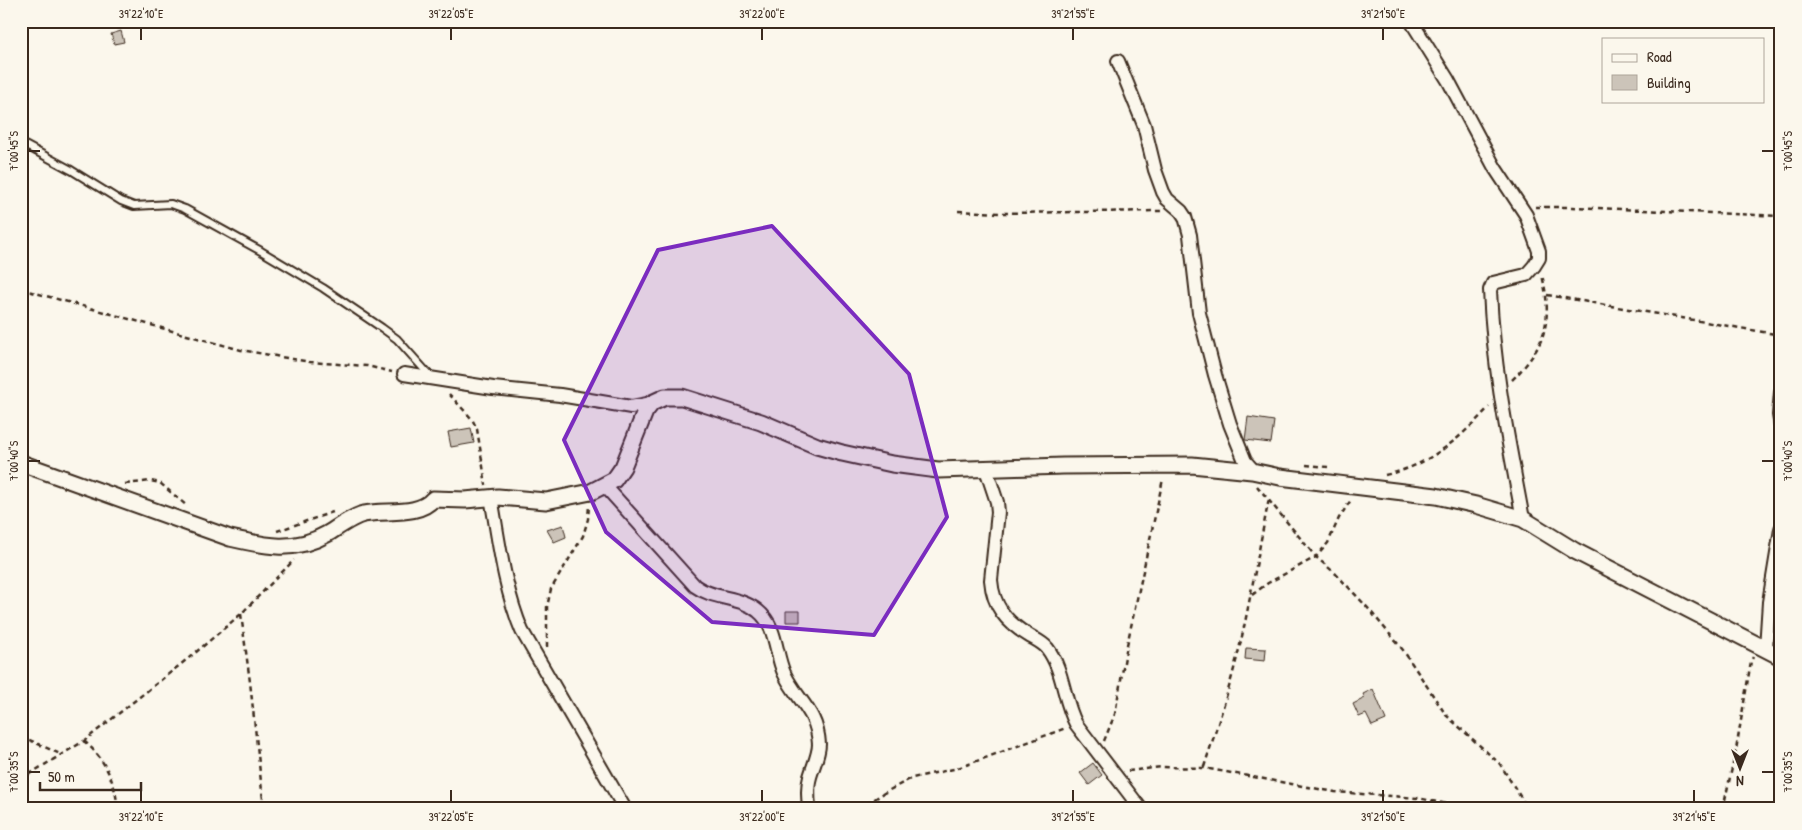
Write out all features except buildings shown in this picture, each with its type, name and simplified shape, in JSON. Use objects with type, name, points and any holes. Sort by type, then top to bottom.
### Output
[{"type":"street","points":[[1411,21],[1448,80],[1473,130],[1526,214],[1539,251],[1538,258],[1530,272],[1526,275],[1504,279],[1493,283],[1490,287],[1492,336],[1523,520]]},
{"type":"street","points":[[1118,61],[1144,124],[1155,170],[1163,192],[1167,199],[1185,217],[1190,235],[1199,313],[1215,375],[1230,424],[1245,461],[1253,471]]},
{"type":"street","points":[[404,374],[493,388],[560,395],[631,407],[652,403],[666,397],[690,399],[761,422],[817,446],[842,454],[892,464],[938,470],[1063,466],[1192,465],[1253,471],[1280,477],[1358,488],[1436,496],[1476,505],[1523,520],[1574,551],[1781,656]]},
{"type":"street","points":[[1781,392],[1779,415],[1781,427]]},
{"type":"street","points":[[21,463],[230,538],[260,545],[282,547],[312,543],[362,514],[408,510],[428,505],[433,499],[465,500],[489,497],[546,501],[598,489],[614,480],[623,467],[645,412],[652,403]]},
{"type":"street","points":[[986,469],[997,502],[998,512],[991,580],[992,592],[997,605],[1003,616],[1016,628],[1047,648],[1059,673],[1076,724],[1141,809]]},
{"type":"street","points":[[598,489],[695,586],[703,592],[753,607],[760,612],[768,623],[778,649],[783,672],[814,717],[818,730],[819,747],[809,778],[809,807]]},
{"type":"street","points":[[489,497],[514,612],[537,659],[625,809]]},
{"type":"street","points":[[1763,646],[1781,529]]},
{"type":"lane","points":[[21,27],[24,21]]},
{"type":"lane","points":[[21,142],[62,164],[120,201],[134,206],[171,204],[184,209],[261,251],[397,339],[436,380]]},
{"type":"path","points":[[1521,208],[1573,207],[1781,216]]},
{"type":"path","points":[[958,210],[1000,213],[1181,211]]},
{"type":"path","points":[[1384,475],[1420,464],[1440,452],[1476,421],[1525,367],[1541,339],[1548,317],[1547,295],[1538,258]]},
{"type":"path","points":[[21,289],[241,350],[310,362],[367,366],[404,374]]},
{"type":"path","points":[[1547,295],[1781,335]]},
{"type":"path","points":[[436,380],[472,419],[477,429],[489,497]]},
{"type":"path","points":[[1301,464],[1337,469]]},
{"type":"path","points":[[1099,753],[1115,714],[1127,645],[1166,465]]},
{"type":"path","points":[[1253,471],[1257,487],[1316,557],[1336,574],[1367,607],[1403,650],[1446,715],[1500,764],[1528,809]]},
{"type":"path","points":[[121,484],[160,482],[183,504],[192,509]]},
{"type":"path","points":[[1251,595],[1268,583],[1316,557],[1328,544],[1339,518],[1358,488]]},
{"type":"path","points":[[549,654],[546,630],[547,607],[551,589],[583,536],[598,489]]},
{"type":"path","points":[[1204,768],[1244,629],[1268,499]]},
{"type":"path","points":[[271,533],[340,510]]},
{"type":"path","points":[[21,778],[84,741],[195,653],[241,614],[312,543]]},
{"type":"path","points":[[241,614],[264,809]]},
{"type":"path","points":[[1723,809],[1736,750],[1751,661],[1763,646]]},
{"type":"path","points":[[859,809],[912,778],[958,768],[1076,724]]},
{"type":"path","points":[[21,736],[62,755]]},
{"type":"path","points":[[84,741],[97,752],[105,764],[112,780],[118,809]]},
{"type":"path","points":[[1114,774],[1162,767],[1204,768],[1334,792],[1418,798],[1472,809]]},
{"type":"highlighted area","points":[[772,226],[909,374],[947,517],[874,635],[712,622],[606,532],[564,440],[658,250]]}]
